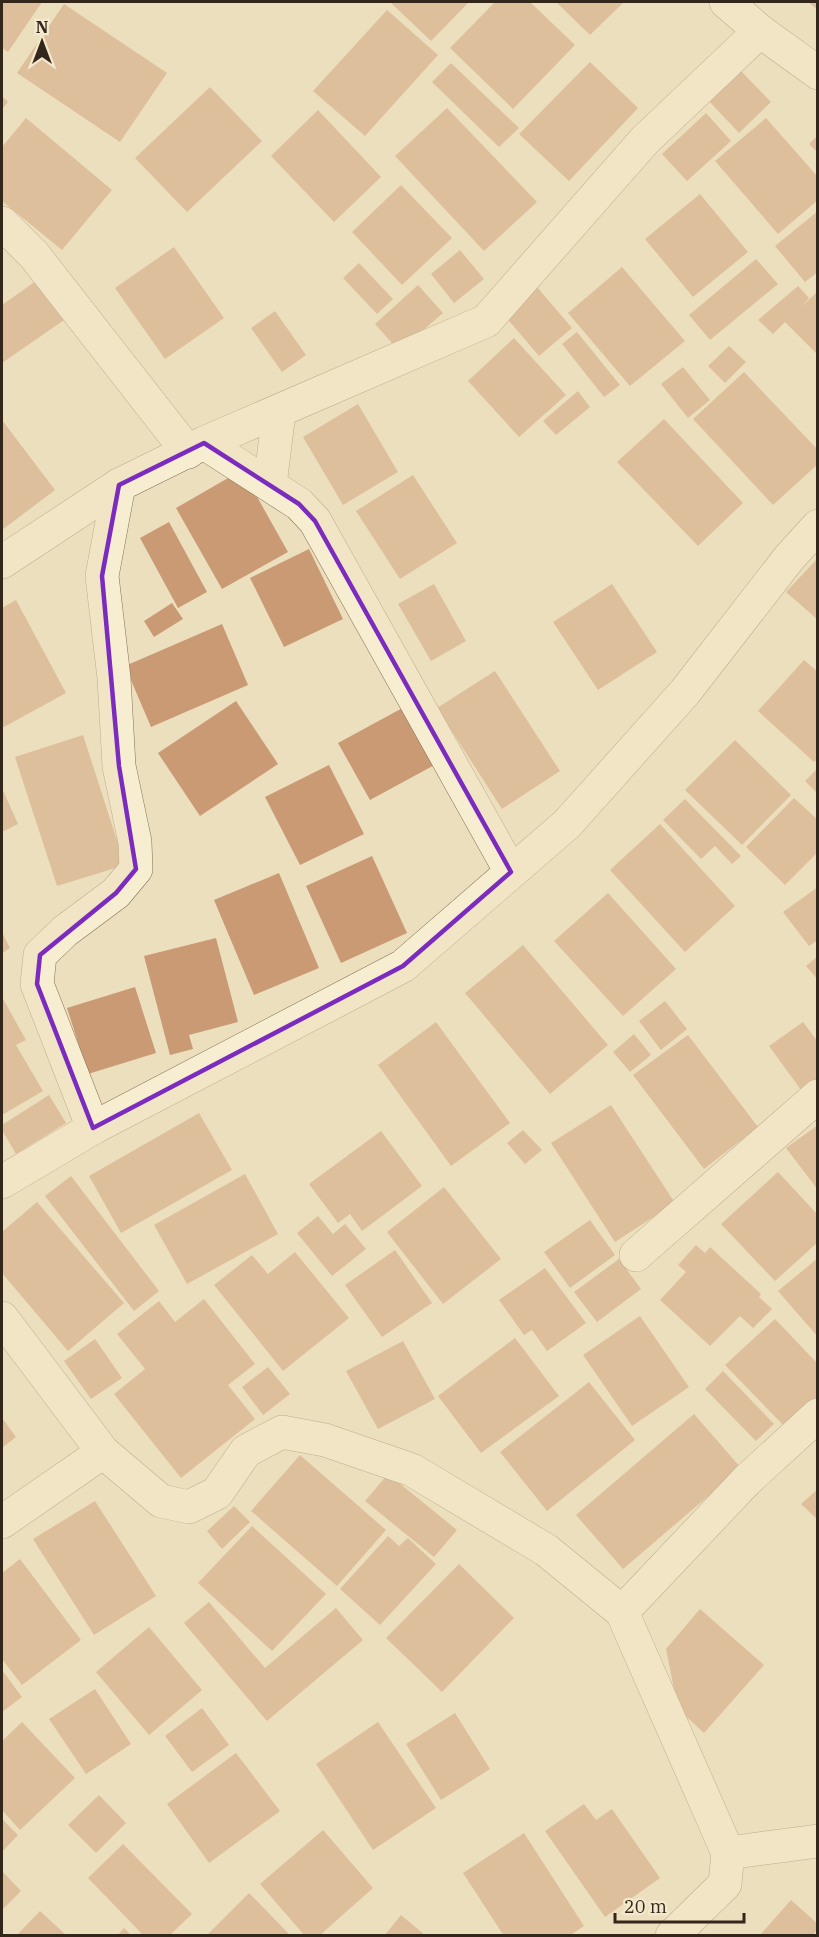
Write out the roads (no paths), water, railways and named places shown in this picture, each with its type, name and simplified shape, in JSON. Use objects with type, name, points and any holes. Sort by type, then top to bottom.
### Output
[{"type":"street","points":[[726,2],[760,31],[818,73]]},
{"type":"street","points":[[2,562],[118,485],[196,447],[486,321],[645,140],[760,31]]},
{"type":"street","points":[[2,223],[34,255],[196,447],[270,485],[299,504],[315,521],[511,873]]},
{"type":"street","points":[[270,485],[279,411]]},
{"type":"street","points":[[93,1128],[37,984],[40,955],[65,931],[116,893],[136,869],[135,842],[118,766],[114,678],[102,576],[118,485]]},
{"type":"street","points":[[2,1182],[93,1128],[403,966],[567,824],[678,701],[789,558],[818,526]]},
{"type":"street","points":[[636,1255],[818,1096]]},
{"type":"street","points":[[2,1318],[103,1452],[161,1500],[189,1507],[217,1493],[246,1451],[282,1432],[325,1440],[412,1470],[440,1486],[546,1550],[622,1612],[728,1853],[725,1884],[672,1935]]},
{"type":"street","points":[[622,1612],[747,1480],[818,1415]]},
{"type":"street","points":[[2,1522],[103,1452]]},
{"type":"street","points":[[728,1853],[818,1841]]}]
